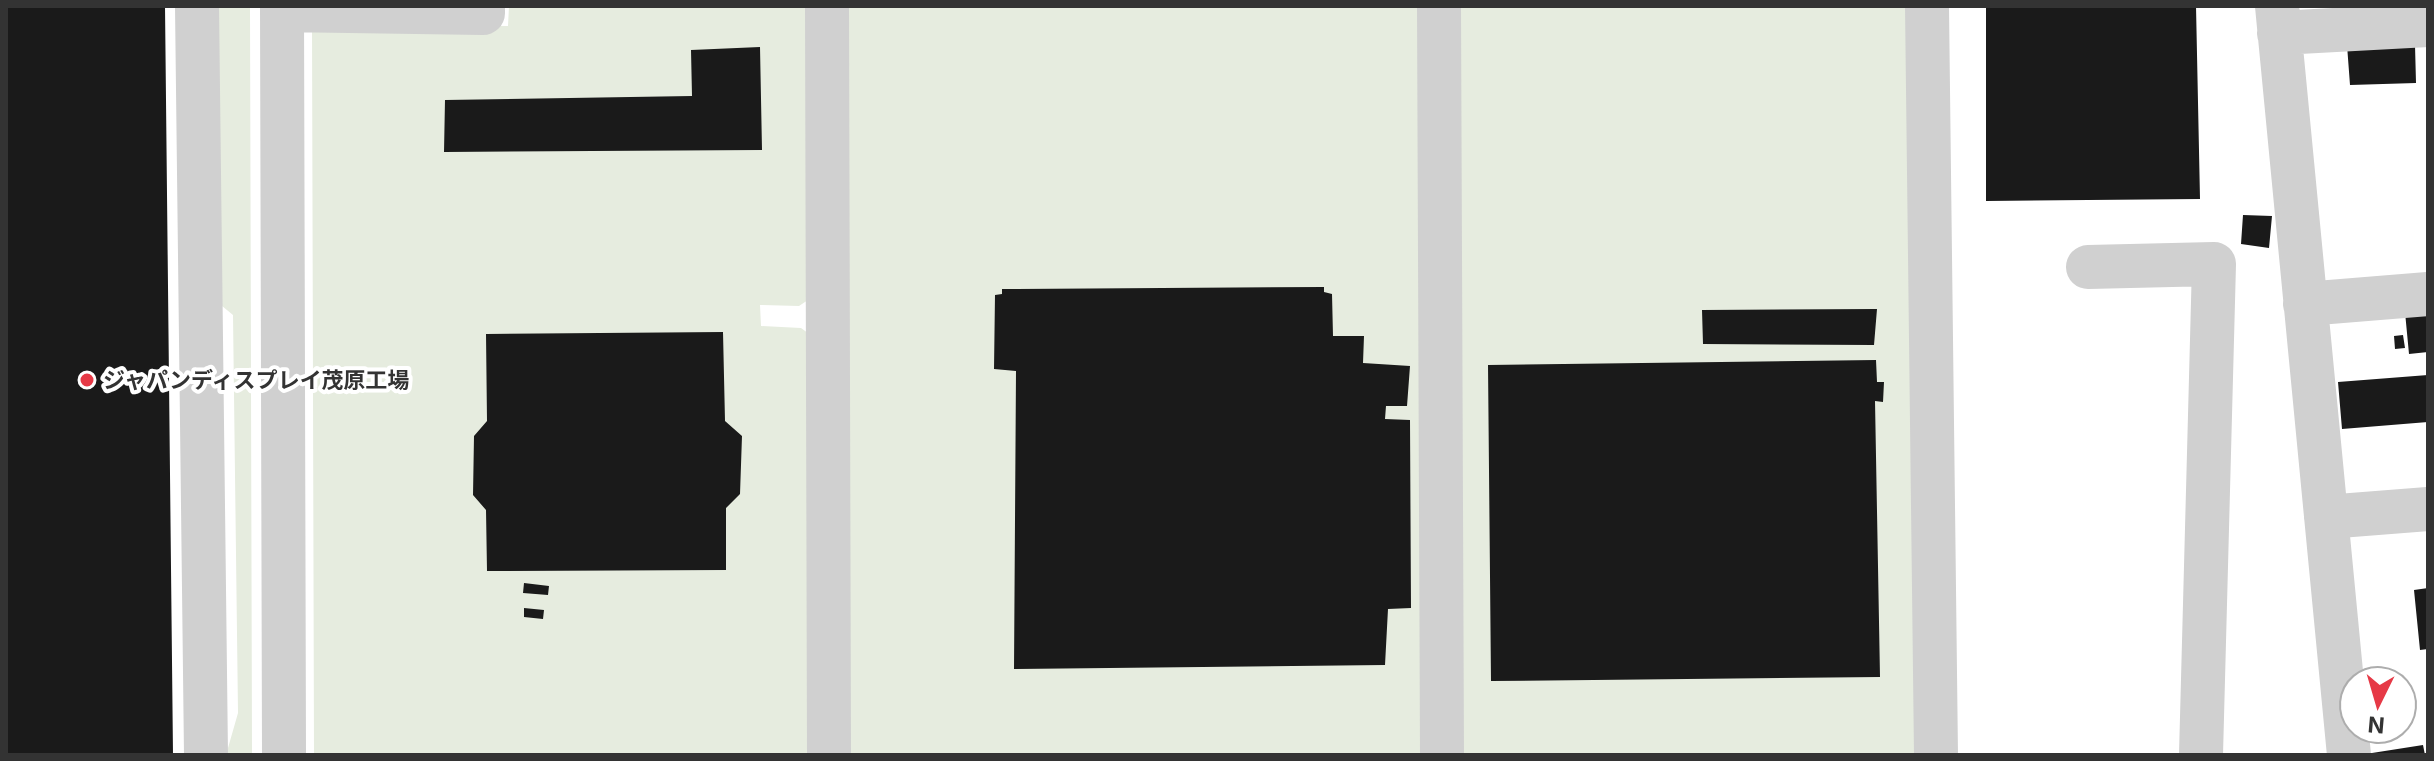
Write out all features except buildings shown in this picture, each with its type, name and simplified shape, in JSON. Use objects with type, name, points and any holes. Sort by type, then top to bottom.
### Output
[{"type":"street","points":[[197,6],[206,755]]},
{"type":"street","points":[[284,755],[282,8],[483,13],[483,6]]},
{"type":"street","points":[[827,6],[829,755]]},
{"type":"street","points":[[1439,6],[1442,755]]},
{"type":"street","points":[[1927,6],[1936,755]]},
{"type":"street","points":[[2349,755],[2278,20],[2428,25]]},
{"type":"street","points":[[2088,267],[2214,264],[2201,755]]},
{"type":"street","points":[[2305,304],[2428,294]]},
{"type":"street","points":[[2326,517],[2428,509]]},
{"type":"shaded area","points":[[213,6],[250,6],[252,755],[226,755],[238,713],[233,315],[216,301]]},
{"type":"shaded area","points":[[509,6],[809,6],[811,298],[799,306],[760,305],[761,326],[801,328],[812,336],[813,755],[314,755],[312,24],[508,26]]},
{"type":"shaded area","points":[[846,6],[1423,6],[1427,755],[847,755]]},
{"type":"shaded area","points":[[1459,6],[1912,6],[1921,755],[1460,755]]},
{"type":"place","name":"ジャパンディスプレイ茂原工場","points":[[87,380]]}]
